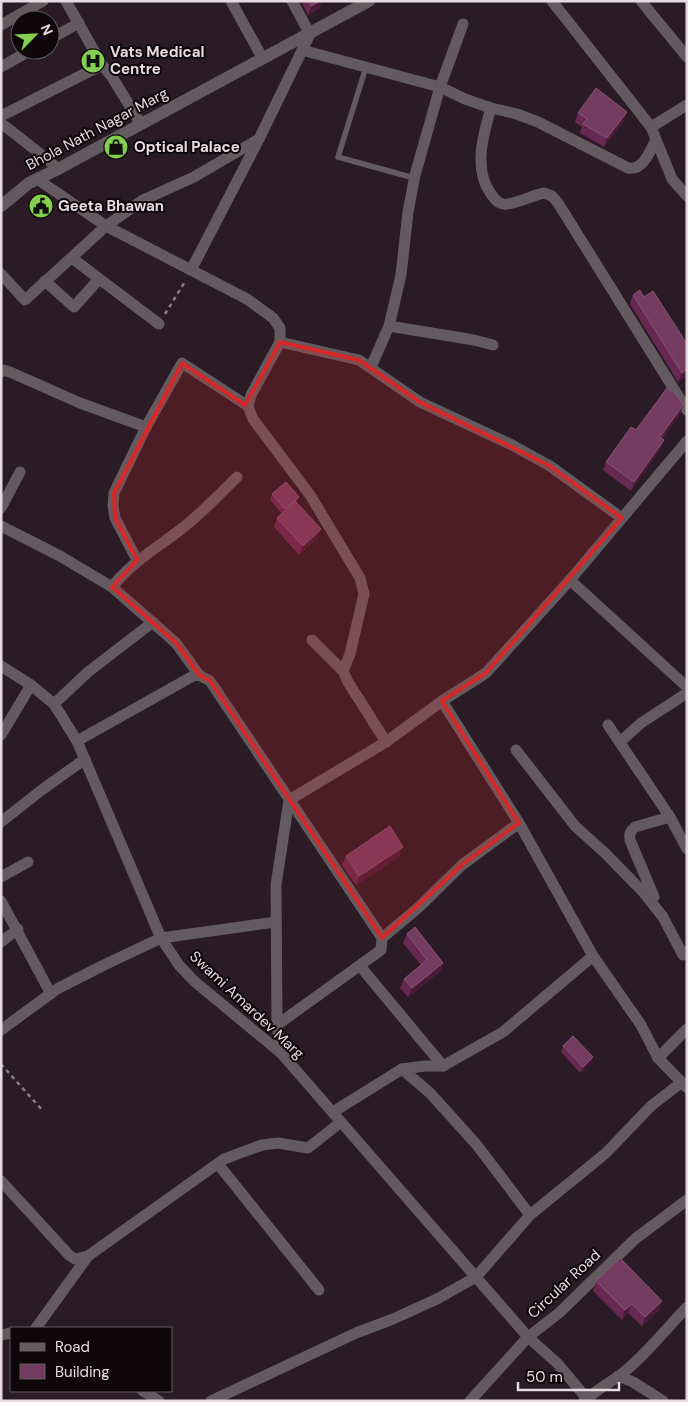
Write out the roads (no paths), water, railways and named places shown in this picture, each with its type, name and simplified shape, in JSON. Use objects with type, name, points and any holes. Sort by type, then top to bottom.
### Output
[{"type":"street","points":[[1,24],[43,1]]},
{"type":"street","points":[[66,1],[102,65],[112,77],[141,124]]},
{"type":"street","points":[[231,1],[263,59]]},
{"type":"street","points":[[191,270],[259,139],[310,34],[292,1]]},
{"type":"street","name":"Bhola Nath Nagar Marg","points":[[1,206],[29,183],[58,170],[370,1]]},
{"type":"street","points":[[552,1],[651,127],[672,179],[687,196]]},
{"type":"street","points":[[641,1],[687,57]]},
{"type":"street","points":[[60,33],[79,23]]},
{"type":"street","points":[[371,367],[389,326],[401,275],[408,212],[415,178],[440,87],[463,24]]},
{"type":"street","points":[[302,50],[440,87],[491,108],[517,114],[538,122],[634,170],[639,167],[656,140]]},
{"type":"street","points":[[1,67],[13,60]]},
{"type":"street","points":[[1,116],[102,65]]},
{"type":"street","points":[[651,127],[687,105]]},
{"type":"street","points":[[491,108],[482,137],[480,158],[488,190],[496,201],[504,204],[544,193],[552,196],[687,410]]},
{"type":"street","points":[[1,123],[58,170]]},
{"type":"street","points":[[1,274],[25,300],[106,226],[143,200],[194,176],[259,139]]},
{"type":"street","points":[[37,179],[106,226],[247,299],[273,318],[280,328],[280,342],[251,395],[248,406]]},
{"type":"street","points":[[72,258],[159,324]]},
{"type":"street","points":[[46,281],[74,307],[99,279]]},
{"type":"street","points":[[389,326],[474,340],[493,345]]},
{"type":"street","points":[[280,342],[359,360],[420,402],[512,445],[550,466],[622,518]]},
{"type":"street","points":[[137,560],[115,518],[113,506],[114,493],[146,427],[182,362],[248,406],[253,419],[310,496],[360,578],[364,594],[350,654],[343,671]]},
{"type":"street","points":[[1,372],[3,370],[10,372],[80,403],[146,427]]},
{"type":"street","points":[[289,800],[386,742],[442,701],[486,673],[570,580],[687,441]]},
{"type":"street","points":[[1,508],[5,489],[20,472]]},
{"type":"street","points":[[112,587],[137,560],[182,528],[237,477]]},
{"type":"street","points":[[1,526],[60,556],[112,587],[176,643],[200,675],[210,681],[382,938],[381,950],[277,1025]]},
{"type":"street","points":[[570,580],[687,687]]},
{"type":"street","points":[[54,704],[88,672],[154,622]]},
{"type":"street","points":[[312,640],[343,671],[386,742]]},
{"type":"street","name":"Swami Amardev Marg","points":[[1,666],[31,685],[54,704],[77,741],[161,938],[179,965],[194,981],[281,1054],[528,1337],[557,1363],[587,1400]]},
{"type":"street","points":[[77,741],[192,676],[200,675]]},
{"type":"street","points":[[1,735],[31,685]]},
{"type":"street","points":[[620,742],[641,723],[687,693]]},
{"type":"street","points":[[211,1401],[356,1333],[402,1315],[476,1277],[530,1215],[606,1153],[651,1106],[684,1085],[658,1058],[641,1025],[593,956],[519,824],[442,701]]},
{"type":"street","points":[[608,725],[670,817],[687,849]]},
{"type":"street","points":[[516,750],[575,826],[606,854],[644,893],[663,917],[683,955],[687,952]]},
{"type":"street","points":[[1,822],[85,759]]},
{"type":"street","points":[[281,1054],[277,1025],[276,885],[289,800]]},
{"type":"street","points":[[654,896],[629,834],[635,827],[670,817]]},
{"type":"street","points":[[382,938],[418,908],[462,866],[519,824]]},
{"type":"street","points":[[1,877],[28,862]]},
{"type":"street","points":[[1,901],[51,994]]},
{"type":"street","points":[[1,1030],[51,994],[102,966],[161,938],[276,922]]},
{"type":"street","points":[[1,942],[18,930]]},
{"type":"street","points":[[333,1112],[402,1069],[443,1066],[503,1032],[593,956]]},
{"type":"street","points":[[360,966],[443,1066]]},
{"type":"street","points":[[658,1058],[687,1028]]},
{"type":"street","points":[[402,1069],[430,1093],[476,1144],[530,1215]]},
{"type":"street","points":[[37,1327],[88,1256],[224,1159],[262,1145],[278,1143],[308,1148],[341,1122]]},
{"type":"street","points":[[218,1164],[319,1290]]},
{"type":"street","points":[[1,1181],[69,1255],[75,1259],[88,1256]]},
{"type":"street","name":"Circular Road","points":[[470,1401],[528,1337],[559,1313],[635,1238],[687,1200]]},
{"type":"street","points":[[587,1400],[652,1346],[687,1306]]},
{"type":"street","points":[[618,1376],[633,1382],[663,1401]]},
{"type":"street","points":[[146,1392],[159,1401]]},
{"type":"lane","points":[[366,67],[338,157],[415,178]]},
{"type":"place","name":"Vats Medical Centre","points":[[93,61]]},
{"type":"place","name":"Optical Palace","points":[[116,147]]},
{"type":"place","name":"Geeta Bhawan","points":[[41,206]]}]
